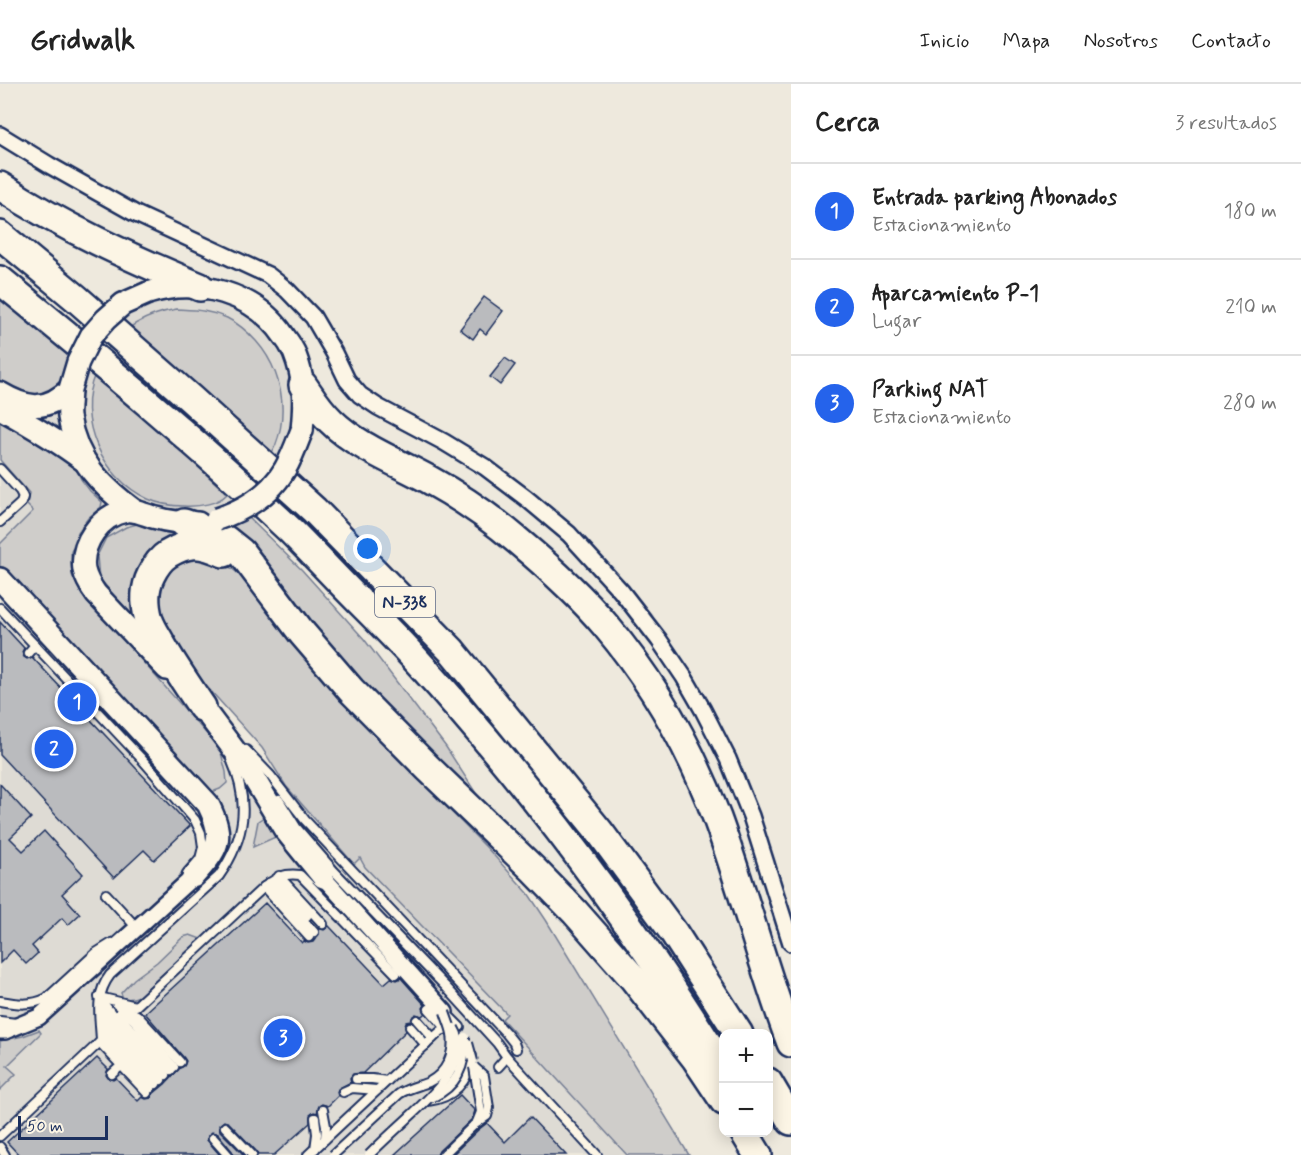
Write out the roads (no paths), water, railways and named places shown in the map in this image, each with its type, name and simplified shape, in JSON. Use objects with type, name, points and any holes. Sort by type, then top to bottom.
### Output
[{"type":"highway","points":[[0,186],[53,218],[114,249],[200,286]]},
{"type":"highway","name":"N-338","points":[[0,235],[76,298],[314,510],[452,651],[598,831],[674,933],[736,1029]]},
{"type":"highway","name":"N-338","points":[[0,280],[71,337],[218,464],[292,533],[418,661],[483,736],[606,895],[666,980],[719,1064]]},
{"type":"highway","points":[[303,385],[317,407],[331,422],[352,438],[431,481],[489,518],[517,540],[563,580],[605,624],[632,658],[668,712],[697,770],[716,817],[791,1043]]},
{"type":"highway","points":[[184,523],[211,532],[241,552],[309,641],[396,737]]},
{"type":"highway","points":[[202,714],[150,622],[146,593],[148,580],[154,567],[163,556],[191,544],[207,546],[228,555],[245,570],[305,648],[350,696],[396,737],[575,912],[647,996],[696,1059],[719,1095]]},
{"type":"highway","points":[[769,1083],[791,1121]]},
{"type":"highway","points":[[747,1137],[758,1155]]},
{"type":"highway","points":[[762,1137],[771,1155]]},
{"type":"street","points":[[0,135],[136,214],[268,275],[287,290],[313,317],[347,380],[360,395],[485,467],[569,534],[621,591],[659,640],[703,710],[728,759],[751,816],[791,943]]},
{"type":"street","points":[[135,511],[105,488],[93,474],[74,439],[69,415],[70,389],[78,362],[91,336],[123,304],[164,288],[200,286],[219,290],[251,303],[275,323],[293,349],[303,385],[305,402],[302,430],[284,470],[255,502],[217,519],[201,523],[184,523],[159,519],[135,511],[113,515],[99,525],[89,539],[84,568],[88,582],[96,594],[151,651],[248,767],[285,830],[323,877],[445,1012]]},
{"type":"street","points":[[4,400],[33,406],[48,404],[60,399],[70,389]]},
{"type":"street","points":[[4,400],[86,463]]},
{"type":"street","points":[[0,1031],[39,1017],[61,998],[193,877],[209,860],[217,845],[219,833],[216,818],[208,804],[2,594]]},
{"type":"lane","points":[[0,469],[20,490],[23,497],[21,503],[0,522]]},
{"type":"lane","points":[[0,584],[5,591],[2,594]]},
{"type":"lane","points":[[0,608],[35,645],[80,699],[140,757],[195,820],[201,833],[203,847],[193,877]]},
{"type":"lane","points":[[28,653],[35,645]]},
{"type":"lane","points":[[151,651],[163,674]]},
{"type":"lane","points":[[202,714],[253,757],[270,775],[304,820],[514,1043],[516,1049]]},
{"type":"lane","points":[[163,1077],[138,1050],[103,1047],[99,997],[110,975],[219,876],[230,860],[237,843],[243,813],[238,779],[233,763],[202,714]]},
{"type":"lane","points":[[253,757],[296,826],[334,872],[474,1018],[597,1155]]},
{"type":"lane","points":[[99,997],[135,1006],[272,882],[291,874],[300,875],[396,974]]},
{"type":"lane","points":[[272,882],[316,930],[272,882]]},
{"type":"lane","points":[[0,1001],[20,1004],[38,1003],[96,953],[138,927],[106,894]]},
{"type":"lane","points":[[99,997],[138,1050],[163,1077]]},
{"type":"lane","points":[[99,997],[113,1038],[138,1050],[163,1077]]},
{"type":"lane","points":[[99,997],[137,1015],[138,1050],[163,1077]]},
{"type":"lane","points":[[308,1155],[433,1038],[447,1029],[429,1009]]},
{"type":"lane","points":[[443,1155],[474,1125],[487,1116],[489,1108],[484,1076],[474,1067],[472,1056],[460,1028],[445,1012]]},
{"type":"lane","points":[[369,1155],[426,1101],[446,1079],[453,1066],[458,1038],[445,1012]]},
{"type":"lane","points":[[333,1155],[399,1094],[427,1083],[441,1074],[449,1062],[452,1047],[452,1035],[445,1012]]},
{"type":"lane","points":[[417,1020],[433,1038]]},
{"type":"lane","points":[[0,1021],[26,1023]]},
{"type":"lane","points":[[410,1027],[426,1045]]},
{"type":"lane","points":[[426,1101],[440,1094],[456,1079],[464,1061],[465,1037]]},
{"type":"lane","points":[[0,1136],[101,1041]]},
{"type":"lane","points":[[112,1074],[138,1050]]},
{"type":"lane","points":[[426,1101],[443,1098],[456,1090],[470,1070],[472,1056]]},
{"type":"lane","points":[[498,1067],[507,1057]]},
{"type":"lane","points":[[356,1079],[387,1081]]},
{"type":"lane","points":[[343,1092],[352,1088],[377,1090]]},
{"type":"lane","points":[[323,1110],[326,1126],[325,1140]]},
{"type":"lane","points":[[315,1118],[317,1134],[315,1149]]},
{"type":"lane","points":[[245,1155],[223,1128],[252,1155]]},
{"type":"lane","points":[[221,1155],[211,1140],[228,1155]]},
{"type":"lane","points":[[0,1147],[5,1155]]},
{"type":"place","name":"Entrada parking Abonados","points":[[77,702]]},
{"type":"place","name":"Aparcamiento P-1","points":[[54,749]]},
{"type":"place","name":"Parking NAT","points":[[283,1038]]}]
